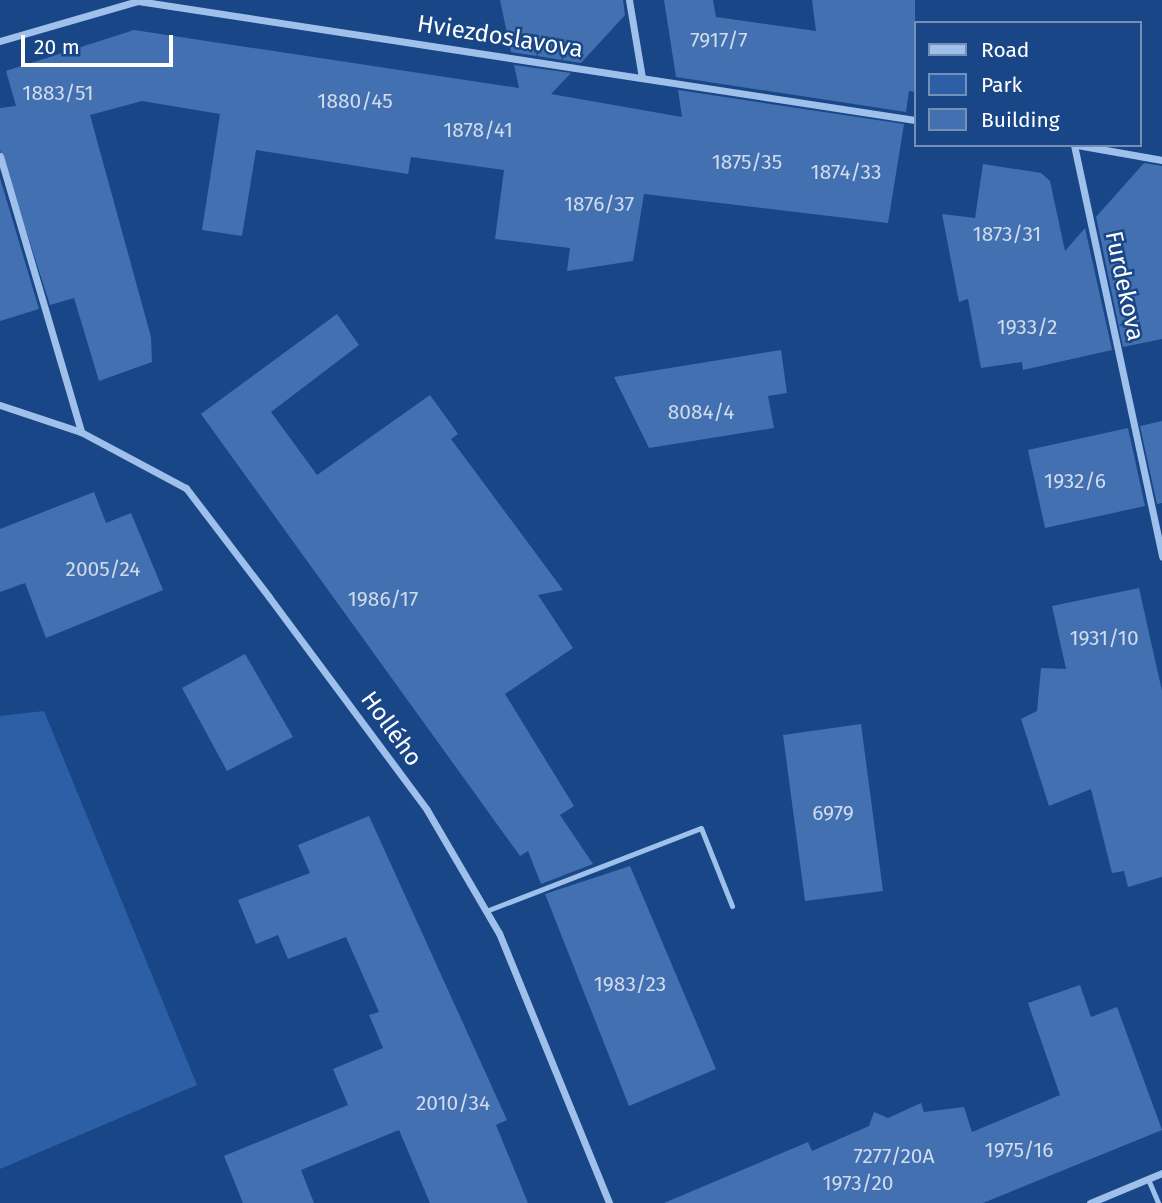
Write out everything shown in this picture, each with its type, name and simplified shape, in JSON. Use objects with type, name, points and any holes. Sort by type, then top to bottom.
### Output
[{"type":"street","points":[[629,0],[642,78]]},
{"type":"street","name":"Hviezdoslavova","points":[[0,41],[138,1],[914,120]]},
{"type":"street","name":"Furdekova","points":[[1075,147],[1162,557]]},
{"type":"street","points":[[1087,147],[1162,160]]},
{"type":"street","points":[[0,156],[81,432]]},
{"type":"street","name":"Hollého","points":[[0,405],[81,432],[186,488],[427,810],[486,912],[609,1203]]},
{"type":"street","points":[[1090,1203],[1162,1173]]},
{"type":"lane","points":[[486,912],[701,828],[732,906]]},
{"type":"lane","points":[[1148,1179],[1158,1203]]},
{"type":"green space","points":[[44,711],[197,1085],[0,1169],[0,716]]},
{"type":"building","points":[[500,0],[623,0],[625,15],[581,63],[511,52]]},
{"type":"building","points":[[664,0],[713,0],[716,17],[816,31],[812,0],[915,0],[914,92],[909,91],[906,112],[676,77]]},
{"type":"building","points":[[134,30],[519,88],[514,65],[571,73],[551,94],[682,117],[678,90],[904,124],[888,223],[644,194],[633,261],[567,271],[570,248],[495,239],[504,170],[411,157],[408,174],[256,150],[242,236],[202,230],[220,114],[142,101],[90,115],[151,337],[152,362],[99,381],[74,298],[50,305],[0,150],[0,108],[16,106],[6,71]]},
{"type":"building","points":[[1144,163],[1162,166],[1162,339],[1123,347],[1096,217]]},
{"type":"building","points":[[983,164],[1041,173],[1050,181],[1065,251],[1085,228],[1112,350],[1023,370],[1022,362],[981,368],[968,299],[959,302],[942,214],[975,218]]},
{"type":"building","points":[[0,178],[39,309],[0,321]]},
{"type":"building","points":[[337,314],[359,345],[271,412],[317,475],[430,395],[458,434],[451,439],[563,590],[538,595],[573,648],[505,694],[574,806],[560,815],[593,864],[541,884],[528,851],[520,856],[201,414]]},
{"type":"building","points":[[781,350],[787,393],[768,396],[774,428],[649,448],[614,377]]},
{"type":"building","points":[[1162,421],[1162,503],[1157,504],[1140,426]]},
{"type":"building","points":[[1128,428],[1145,506],[1045,528],[1028,450]]},
{"type":"building","points":[[94,492],[106,523],[131,513],[163,590],[46,638],[25,583],[0,592],[0,529]]},
{"type":"building","points":[[1139,588],[1162,691],[1162,877],[1128,887],[1124,871],[1112,873],[1091,789],[1049,806],[1021,719],[1037,711],[1041,668],[1066,669],[1052,606]]},
{"type":"building","points":[[245,654],[293,737],[227,771],[182,688]]},
{"type":"building","points":[[861,724],[883,891],[805,901],[783,735]]},
{"type":"building","points":[[369,816],[507,1120],[496,1125],[528,1203],[430,1203],[399,1130],[301,1170],[314,1203],[243,1203],[224,1156],[348,1105],[333,1069],[383,1048],[369,1015],[379,1012],[346,937],[288,959],[278,935],[256,944],[238,900],[310,873],[298,845]]},
{"type":"building","points":[[630,866],[716,1069],[629,1106],[545,894]]},
{"type":"building","points":[[1080,985],[1091,1017],[1117,1007],[1162,1130],[983,1203],[664,1203],[808,1142],[812,1151],[869,1126],[874,1112],[888,1118],[921,1103],[924,1112],[964,1107],[972,1132],[1060,1095],[1028,1003]]}]
